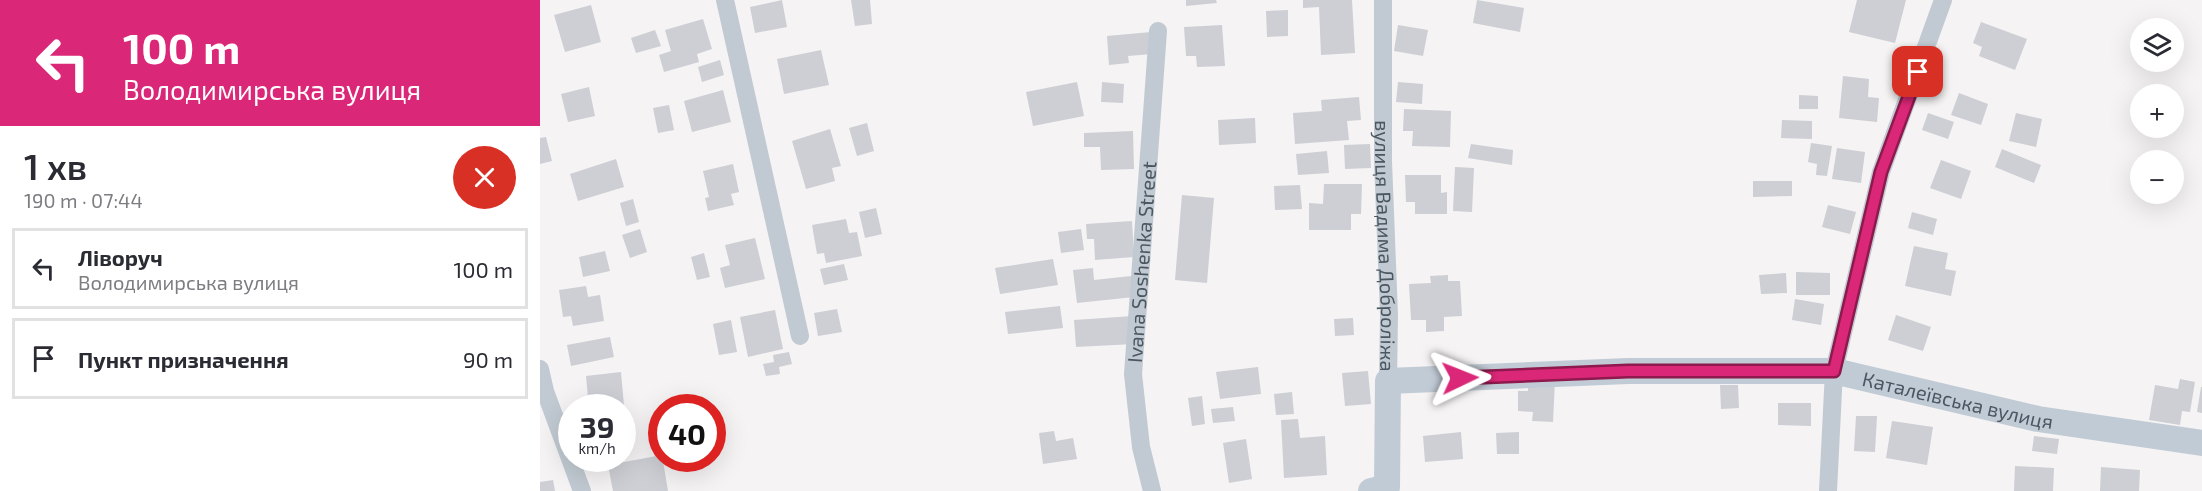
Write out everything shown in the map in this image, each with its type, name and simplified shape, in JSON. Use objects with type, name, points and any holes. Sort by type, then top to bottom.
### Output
[{"type":"street","points":[[725,0],[800,336]]},
{"type":"street","name":"вулиця Вадима Доброліжа","points":[[1382,490],[1389,315],[1383,161],[1383,0]]},
{"type":"street","points":[[1828,491],[1834,371],[1881,172],[1943,0]]},
{"type":"street","name":"Ivana Soshenka Street","points":[[1152,491],[1141,447],[1133,374],[1158,31]]},
{"type":"street","points":[[540,369],[545,391],[582,491]]},
{"type":"street","name":"Каталеївська вулиця","points":[[1388,381],[1628,371],[1834,371],[2038,419],[2202,443]]},
{"type":"building","points":[[782,0],[787,27],[755,33],[750,7]]},
{"type":"building","points":[[851,0],[870,0],[872,24],[855,26]]},
{"type":"building","points":[[1186,0],[1216,0],[1217,3],[1186,6]]},
{"type":"building","points":[[1303,0],[1352,0],[1355,53],[1321,55],[1319,7],[1303,8]]},
{"type":"building","points":[[1477,0],[1524,8],[1520,32],[1473,23]]},
{"type":"building","points":[[1857,0],[1906,0],[1895,43],[1849,32]]},
{"type":"building","points":[[591,5],[601,42],[565,52],[554,15]]},
{"type":"building","points":[[1288,10],[1288,36],[1267,37],[1266,11]]},
{"type":"building","points":[[703,19],[712,49],[697,54],[699,62],[664,72],[659,55],[671,51],[665,30]]},
{"type":"building","points":[[1981,22],[2027,39],[2015,70],[1979,56],[1982,47],[1973,43]]},
{"type":"building","points":[[1222,25],[1225,66],[1197,67],[1196,56],[1186,56],[1184,27]]},
{"type":"building","points":[[1398,25],[1428,30],[1423,56],[1394,51]]},
{"type":"building","points":[[655,30],[661,46],[636,53],[631,38]]},
{"type":"building","points":[[1151,32],[1152,54],[1128,56],[1129,63],[1109,65],[1107,36]]},
{"type":"building","points":[[821,50],[829,85],[784,94],[777,59]]},
{"type":"building","points":[[720,60],[724,75],[702,82],[698,67]]},
{"type":"building","points":[[1843,76],[1869,79],[1868,97],[1879,98],[1877,122],[1839,118]]},
{"type":"building","points":[[1077,82],[1084,116],[1033,126],[1026,92]]},
{"type":"building","points":[[1102,82],[1124,84],[1123,103],[1101,102]]},
{"type":"building","points":[[1398,82],[1423,84],[1422,104],[1396,102]]},
{"type":"building","points":[[589,87],[595,116],[568,122],[561,94]]},
{"type":"building","points":[[723,90],[731,122],[692,132],[684,101]]},
{"type":"building","points":[[1959,93],[1988,104],[1981,125],[1951,115]]},
{"type":"building","points":[[1799,95],[1818,96],[1818,109],[1799,109]]},
{"type":"building","points":[[1359,97],[1361,120],[1347,121],[1349,140],[1295,144],[1293,113],[1322,111],[1321,100]]},
{"type":"building","points":[[669,105],[674,130],[658,133],[653,108]]},
{"type":"building","points":[[1404,109],[1451,111],[1450,147],[1412,146],[1413,131],[1403,131]]},
{"type":"building","points":[[1928,113],[1954,122],[1948,139],[1922,130]]},
{"type":"building","points":[[2016,113],[2042,119],[2036,147],[2009,141]]},
{"type":"building","points":[[1255,118],[1256,143],[1219,145],[1218,120]]},
{"type":"building","points":[[1782,120],[1812,121],[1812,139],[1781,138]]},
{"type":"building","points":[[867,123],[874,151],[857,156],[849,128]]},
{"type":"building","points":[[830,129],[841,166],[832,168],[835,181],[806,189],[792,141]]},
{"type":"building","points":[[1133,131],[1134,169],[1101,170],[1100,147],[1084,147],[1084,133]]},
{"type":"building","points":[[546,137],[552,161],[540,164],[540,138]]},
{"type":"building","points":[[1811,143],[1832,146],[1827,176],[1816,175],[1817,164],[1808,162]]},
{"type":"building","points":[[1370,144],[1371,168],[1345,169],[1344,145]]},
{"type":"building","points":[[1471,144],[1513,150],[1512,165],[1468,158]]},
{"type":"building","points":[[1837,148],[1865,152],[1861,183],[1832,179]]},
{"type":"building","points":[[2002,149],[2041,165],[2034,183],[1995,167]]},
{"type":"building","points":[[1327,151],[1329,173],[1298,175],[1296,154]]},
{"type":"building","points":[[616,159],[624,187],[578,201],[570,174]]},
{"type":"building","points":[[1941,160],[1971,171],[1961,199],[1930,188]]},
{"type":"building","points":[[733,164],[739,192],[731,194],[734,205],[708,211],[705,198],[709,197],[703,171]]},
{"type":"building","points":[[1455,167],[1474,168],[1472,212],[1453,211]]},
{"type":"building","points":[[1405,175],[1441,175],[1441,193],[1447,192],[1447,214],[1415,214],[1415,202],[1406,202]]},
{"type":"building","points":[[1753,181],[1792,181],[1792,196],[1753,197]]},
{"type":"building","points":[[1324,184],[1362,184],[1361,214],[1351,214],[1351,230],[1309,230],[1309,203],[1323,204]]},
{"type":"building","points":[[1300,185],[1302,209],[1275,210],[1274,186]]},
{"type":"building","points":[[1182,195],[1214,198],[1207,283],[1175,280]]},
{"type":"building","points":[[633,199],[639,222],[626,226],[620,203]]},
{"type":"building","points":[[1828,205],[1856,212],[1850,234],[1822,227]]},
{"type":"building","points":[[876,208],[882,234],[865,238],[859,212]]},
{"type":"building","points":[[1912,212],[1937,219],[1933,235],[1908,228]]},
{"type":"building","points":[[846,219],[849,233],[857,232],[862,256],[826,263],[824,253],[817,254],[812,225]]},
{"type":"building","points":[[1132,221],[1134,257],[1095,260],[1094,239],[1087,239],[1086,224]]},
{"type":"building","points":[[640,229],[647,252],[630,258],[622,235]]},
{"type":"building","points":[[1081,229],[1084,250],[1061,253],[1058,232]]},
{"type":"building","points":[[755,238],[765,279],[725,288],[720,268],[730,265],[725,245]]},
{"type":"building","points":[[1914,246],[1948,253],[1945,269],[1956,271],[1951,296],[1905,286]]},
{"type":"building","points":[[605,251],[610,271],[583,277],[579,257]]},
{"type":"building","points":[[704,253],[710,277],[697,280],[691,257]]},
{"type":"building","points":[[1053,259],[1058,285],[1000,294],[995,268]]},
{"type":"building","points":[[844,264],[848,280],[824,285],[820,269]]},
{"type":"building","points":[[1093,268],[1094,280],[1131,276],[1134,297],[1077,303],[1073,270]]},
{"type":"building","points":[[1796,272],[1830,273],[1830,295],[1796,295]]},
{"type":"building","points":[[1786,273],[1787,293],[1761,294],[1759,275]]},
{"type":"building","points":[[1448,275],[1448,281],[1460,281],[1462,316],[1444,317],[1444,331],[1426,332],[1426,320],[1411,320],[1409,284],[1431,283],[1430,276]]},
{"type":"building","points":[[586,286],[588,297],[600,295],[604,321],[573,326],[571,316],[563,317],[559,290]]},
{"type":"building","points":[[1795,299],[1824,304],[1821,325],[1792,320]]},
{"type":"building","points":[[1060,306],[1063,328],[1008,334],[1005,312]]},
{"type":"building","points":[[837,309],[842,332],[818,336],[814,313]]},
{"type":"building","points":[[775,310],[783,349],[748,357],[740,317]]},
{"type":"building","points":[[1896,315],[1931,327],[1923,351],[1888,340]]},
{"type":"building","points":[[1133,316],[1134,344],[1076,347],[1074,320]]},
{"type":"building","points":[[1353,318],[1354,335],[1335,336],[1334,319]]},
{"type":"building","points":[[731,320],[737,352],[719,355],[713,324]]},
{"type":"building","points":[[610,337],[614,357],[571,366],[567,345]]},
{"type":"building","points":[[789,352],[792,364],[779,367],[780,374],[766,376],[763,364],[774,362],[773,355]]},
{"type":"building","points":[[1258,367],[1261,394],[1220,399],[1216,372]]},
{"type":"building","points":[[1368,371],[1371,404],[1345,406],[1342,373]]},
{"type":"building","points":[[621,372],[623,394],[588,394],[586,376]]},
{"type":"building","points":[[1528,378],[1555,380],[1553,422],[1532,421],[1533,412],[1518,411],[1518,391],[1528,391]]},
{"type":"building","points":[[2180,379],[2195,382],[2190,412],[2182,411],[2180,425],[2149,420],[2155,385],[2178,389]]},
{"type":"building","points":[[1720,385],[1738,385],[1739,408],[1721,409]]},
{"type":"building","points":[[2202,387],[2202,413],[2197,412]]},
{"type":"building","points":[[1292,392],[1294,414],[1276,415],[1274,394]]},
{"type":"building","points":[[1202,396],[1205,424],[1192,426],[1188,398]]},
{"type":"building","points":[[1778,403],[1811,403],[1811,426],[1778,425]]},
{"type":"building","points":[[1233,407],[1235,421],[1213,423],[1211,409]]},
{"type":"building","points":[[1856,416],[1877,416],[1875,452],[1854,451]]},
{"type":"building","points":[[1298,419],[1300,438],[1325,436],[1327,475],[1284,478],[1281,420]]},
{"type":"building","points":[[1892,421],[1933,427],[1927,465],[1886,458]]},
{"type":"building","points":[[1054,431],[1056,441],[1073,438],[1077,459],[1043,464],[1039,433]]},
{"type":"building","points":[[1461,432],[1463,459],[1425,462],[1423,436]]},
{"type":"building","points":[[1519,432],[1519,454],[1497,454],[1496,433]]},
{"type":"building","points":[[2034,436],[2059,439],[2057,454],[2032,451]]},
{"type":"building","points":[[1246,439],[1252,479],[1229,483],[1223,443]]},
{"type":"building","points":[[648,458],[648,472],[665,472],[668,491],[613,491],[609,472],[636,472],[636,460]]},
{"type":"building","points":[[2015,466],[2054,468],[2053,491],[2014,491]]},
{"type":"building","points":[[2101,467],[2140,470],[2139,491],[2100,491]]},
{"type":"building","points":[[553,480],[555,491],[540,491],[540,482]]},
{"type":"route","points":[[1460,378],[1628,371],[1834,371],[1881,172],[1918,72]]}]
